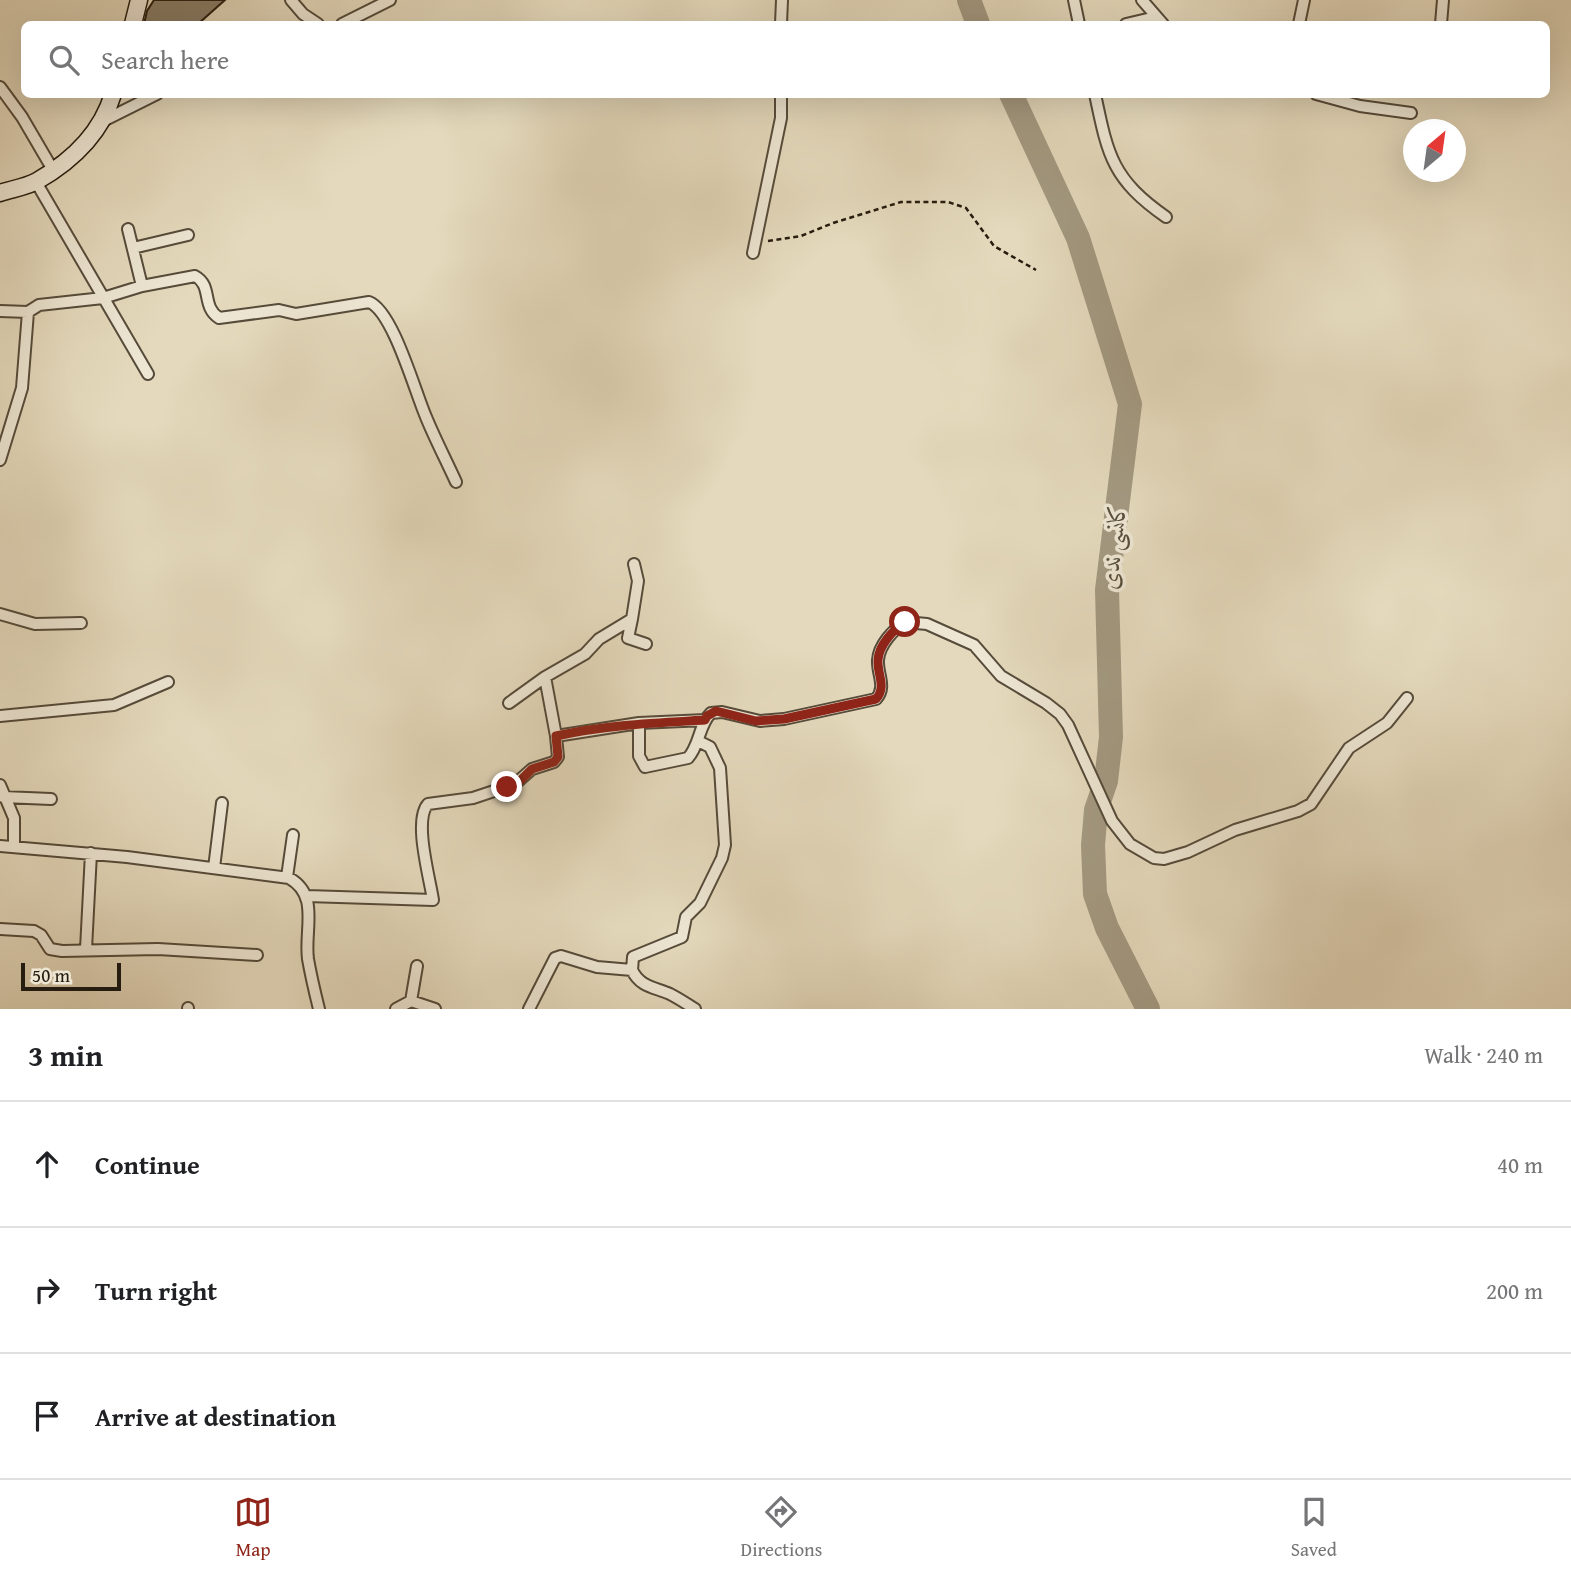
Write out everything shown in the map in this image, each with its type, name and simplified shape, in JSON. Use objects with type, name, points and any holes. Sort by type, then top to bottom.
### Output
[{"type":"main road","points":[[133,21],[139,0]]},
{"type":"main road","points":[[0,193],[36,182],[82,150],[107,109]]},
{"type":"street","points":[[291,0],[314,21]]},
{"type":"street","points":[[348,21],[390,0]]},
{"type":"street","points":[[781,21],[782,0]]},
{"type":"street","points":[[1074,0],[1078,21]]},
{"type":"street","points":[[1142,0],[1159,21]]},
{"type":"street","points":[[1300,21],[1304,0]]},
{"type":"street","points":[[1441,21],[1443,0]]},
{"type":"street","points":[[0,88],[22,117],[53,170]]},
{"type":"street","points":[[107,109],[144,98]]},
{"type":"street","points":[[754,248],[781,118],[781,98]]},
{"type":"street","points":[[1096,98],[1105,143],[1112,162],[1129,187],[1166,217]]},
{"type":"street","points":[[1331,98],[1360,106],[1411,113]]},
{"type":"street","points":[[36,182],[148,374]]},
{"type":"street","points":[[128,229],[142,286]]},
{"type":"street","points":[[133,248],[188,235]]},
{"type":"street","points":[[0,311],[28,312],[39,305],[103,298],[142,286],[195,276],[200,278],[210,310],[219,318],[279,310],[296,314],[373,303],[383,313],[411,375],[425,417],[456,481]]},
{"type":"street","points":[[0,460],[22,388],[28,312]]},
{"type":"street","points":[[634,564],[638,581],[628,638],[646,644]]},
{"type":"street","points":[[0,614],[35,624],[81,623]]},
{"type":"street","points":[[509,703],[545,677],[585,654],[600,639],[632,619]]},
{"type":"street","points":[[639,723],[639,756],[645,767],[684,760],[691,755],[707,716],[716,711],[756,721],[784,719],[876,699],[882,690],[878,660],[884,645],[893,632],[905,622],[927,624],[974,645],[1001,676],[1060,714],[1070,728],[1112,821],[1130,844],[1154,858],[1164,859],[1178,856],[1235,830],[1298,811],[1311,804],[1349,748],[1387,723],[1407,698]]},
{"type":"street","points":[[307,896],[433,900],[430,872],[423,853],[425,806],[474,798],[514,784],[532,769],[554,762],[558,757],[556,736],[545,677]]},
{"type":"street","points":[[0,716],[114,705],[168,682]]},
{"type":"street","points":[[556,736],[639,723],[705,720]]},
{"type":"street","points":[[695,1009],[670,994],[643,984],[632,970],[633,957],[681,937],[686,917],[700,903],[722,858],[725,845],[720,768],[710,747],[698,741]]},
{"type":"street","points":[[0,785],[14,818],[13,846]]},
{"type":"street","points":[[3,797],[51,799]]},
{"type":"street","points":[[214,867],[222,803]]},
{"type":"street","points":[[287,877],[293,835]]},
{"type":"street","points":[[0,846],[91,853],[287,877],[301,886],[309,902],[308,957],[319,1009]]},
{"type":"street","points":[[86,949],[91,853]]},
{"type":"street","points":[[0,929],[34,931],[41,935],[50,949],[158,949],[257,955]]},
{"type":"street","points":[[529,1009],[555,958],[561,956],[597,967],[632,970]]},
{"type":"street","points":[[411,1001],[417,966]]},
{"type":"street","points":[[397,1009],[411,1001],[435,1009]]},
{"type":"path","points":[[754,248],[801,236],[901,202],[948,202],[966,208],[994,246],[1037,270]]},
{"type":"building","points":[[154,0],[225,0],[201,21],[145,21]]},
{"type":"waterway","name":"کانسی ندی","points":[[969,0],[977,21]]},
{"type":"waterway","name":"کانسی ندی","points":[[1013,98],[1078,238],[1130,404],[1107,590],[1111,737],[1106,781],[1096,810],[1093,845],[1095,894],[1107,928],[1148,1009]]},
{"type":"route","points":[[507,787],[520,781],[532,769],[554,762],[558,757],[556,736],[639,723],[705,720],[716,711],[756,721],[784,719],[876,699],[882,690],[878,660],[880,651],[897,627],[905,622]]}]
